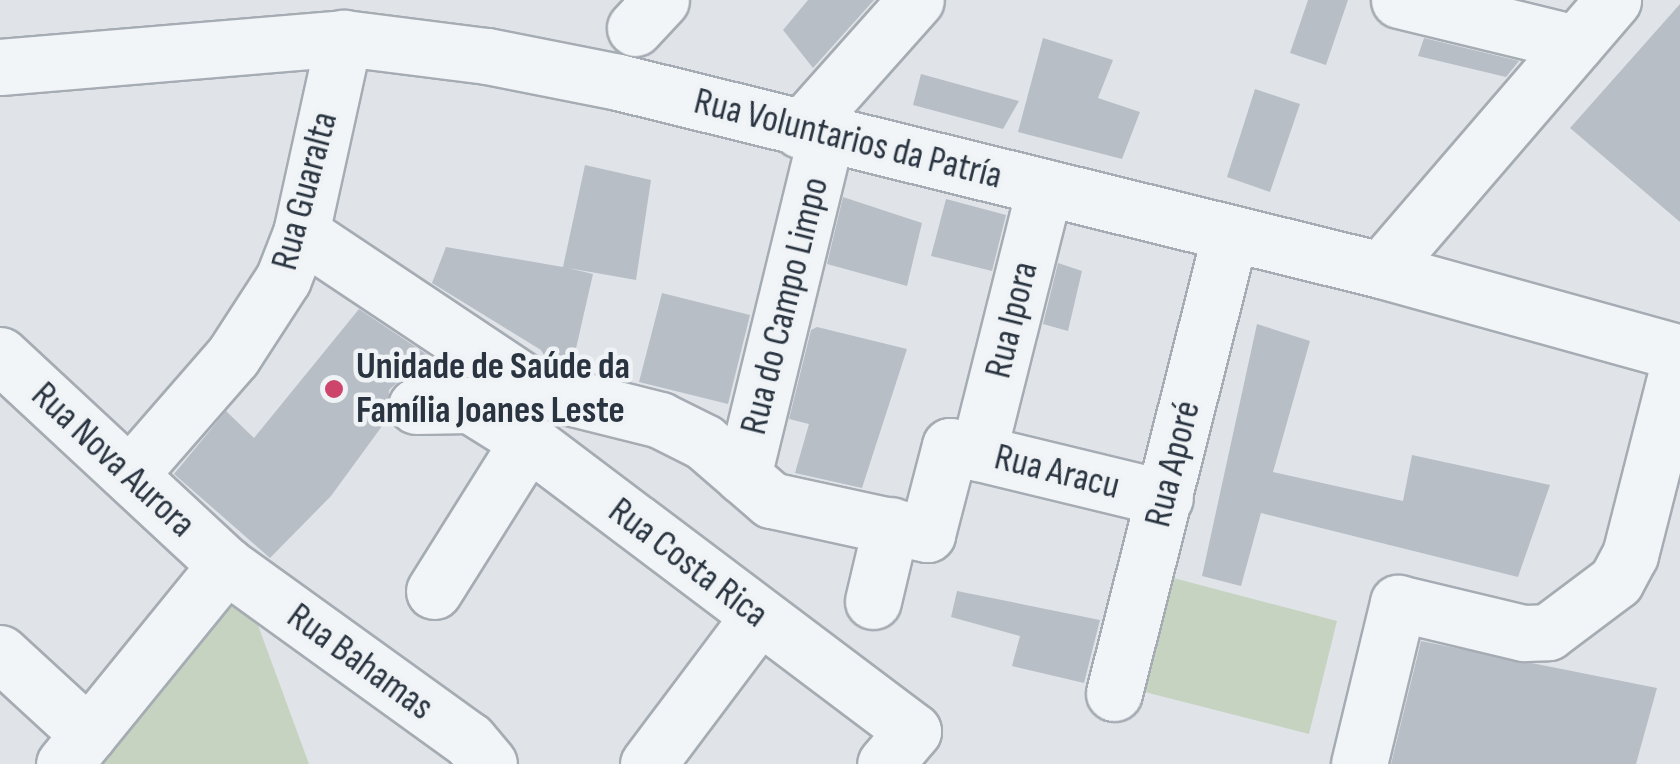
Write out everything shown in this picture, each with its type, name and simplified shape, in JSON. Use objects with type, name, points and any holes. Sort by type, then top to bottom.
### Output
[{"type":"street","points":[[813,133],[916,0]]},
{"type":"street","points":[[1400,0],[1576,43]]},
{"type":"street","points":[[1381,270],[1613,0]]},
{"type":"street","name":"Rua Voluntarios da Patría","points":[[0,66],[235,21],[618,82],[1381,270],[1680,356]]},
{"type":"street","name":"Rua Guaralta","points":[[131,472],[259,322],[301,233],[344,38]]},
{"type":"street","name":"Rua do Campo Limpo","points":[[743,476],[813,133]]},
{"type":"street","name":"Rua Ipora","points":[[872,602],[909,530],[964,449],[1045,187]]},
{"type":"street","points":[[301,233],[532,388],[660,420],[704,442],[771,500],[909,530]]},
{"type":"street","name":"Rua Aporé","points":[[1114,693],[1230,234]]},
{"type":"street","name":"Rua Nova Aurora","points":[[0,355],[131,472],[226,565]]},
{"type":"street","points":[[1359,764],[1398,603],[1548,632],[1616,581],[1630,555],[1680,356]]},
{"type":"street","name":"Rua Costa Rica","points":[[416,406],[470,405],[528,442],[913,731],[886,764]]},
{"type":"street","points":[[434,591],[528,442]]},
{"type":"street","name":"Rua Aracu","points":[[964,449],[1164,498]]},
{"type":"street","points":[[0,654],[76,749],[226,565]]},
{"type":"street","name":"Rua Bahamas","points":[[226,565],[477,756]]},
{"type":"street","points":[[648,764],[759,616]]},
{"type":"green space","points":[[1166,576],[1337,621],[1309,734],[1137,690]]},
{"type":"green space","points":[[244,587],[309,764],[87,764]]},
{"type":"building","points":[[808,0],[874,0],[813,68],[783,30]]},
{"type":"building","points":[[1308,0],[1348,0],[1326,65],[1290,53]]},
{"type":"building","points":[[1680,4],[1680,222],[1570,128]]},
{"type":"building","points":[[1043,38],[1113,60],[1098,98],[1140,112],[1122,159],[1018,132]]},
{"type":"building","points":[[1424,38],[1519,61],[1506,77],[1418,56]]},
{"type":"building","points":[[921,74],[1019,101],[1003,129],[913,105]]},
{"type":"building","points":[[1255,89],[1300,104],[1270,192],[1227,177]]},
{"type":"building","points":[[585,165],[651,180],[636,280],[568,268],[593,274],[572,366],[546,359],[541,350],[432,283],[446,247],[563,267]]},
{"type":"building","points":[[843,197],[922,223],[907,286],[827,264]]},
{"type":"building","points":[[946,199],[1006,215],[992,271],[931,256]]},
{"type":"building","points":[[1058,263],[1082,271],[1068,331],[1043,324]]},
{"type":"building","points":[[662,293],[750,315],[728,404],[639,382]]},
{"type":"building","points":[[359,309],[435,360],[424,375],[401,379],[389,390],[388,418],[331,496],[270,558],[174,474],[226,411],[254,438]]},
{"type":"building","points":[[1257,324],[1310,341],[1273,472],[1403,501],[1412,455],[1550,485],[1518,577],[1261,513],[1241,586],[1202,576]]},
{"type":"building","points":[[817,327],[907,349],[862,488],[795,473],[809,424],[789,419],[811,330]]},
{"type":"building","points":[[957,591],[1100,620],[1084,683],[1012,666],[1020,636],[951,617]]},
{"type":"building","points":[[1421,641],[1657,688],[1636,764],[1391,764]]},
{"type":"place","name":"Unidade de Saúde da Família Joanes Leste","points":[[334,389]]}]
